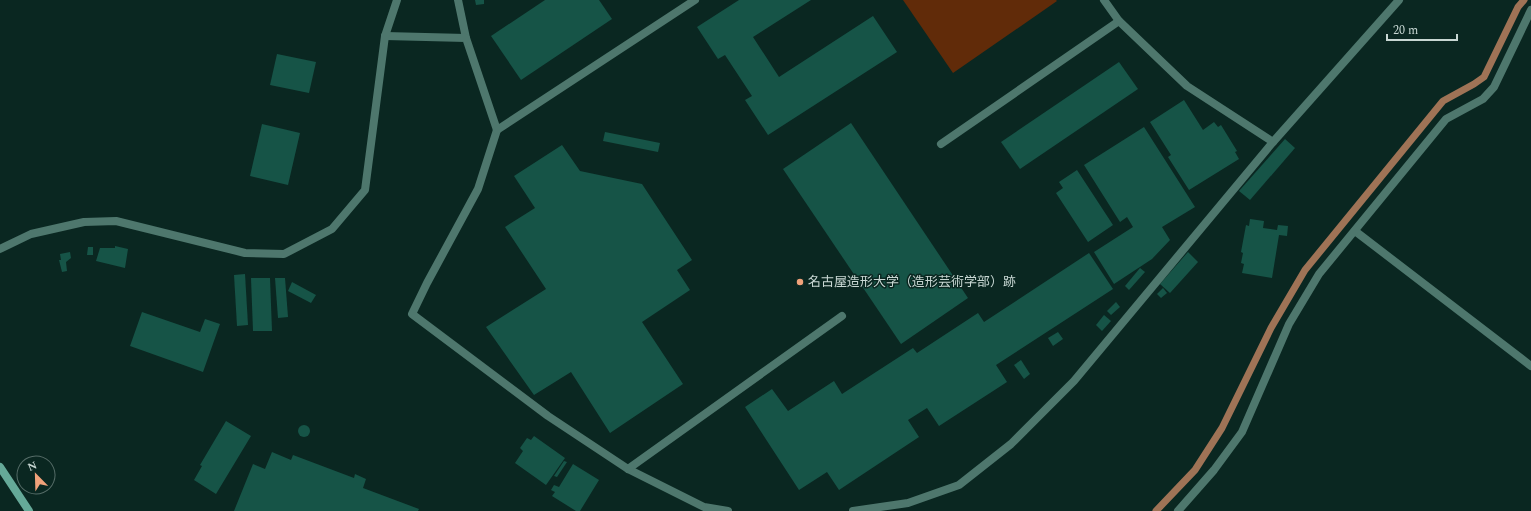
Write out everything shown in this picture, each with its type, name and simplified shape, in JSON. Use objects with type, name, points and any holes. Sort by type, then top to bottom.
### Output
[{"type":"street","points":[[0,249],[31,234],[84,222],[116,221],[246,253],[284,254],[332,229],[365,190],[385,36],[397,0]]},
{"type":"street","points":[[458,0],[466,38],[497,130],[478,189],[427,283],[412,314],[548,416],[628,469],[704,507],[728,511]]},
{"type":"street","points":[[497,130],[695,0]]},
{"type":"street","points":[[1104,0],[1119,21],[1187,86],[1273,142]]},
{"type":"street","points":[[852,511],[908,503],[959,485],[1011,444],[1074,381],[1273,142],[1399,0]]},
{"type":"street","points":[[1178,511],[1214,470],[1242,432],[1289,324],[1319,274],[1446,119],[1483,99],[1494,87],[1531,10]]},
{"type":"street","points":[[941,144],[1119,21]]},
{"type":"street","points":[[385,36],[466,38]]},
{"type":"street","points":[[1355,231],[1531,366]]},
{"type":"street","points":[[628,469],[842,316]]},
{"type":"street","points":[[0,467],[29,511]]},
{"type":"shaded area","points":[[903,0],[1056,0],[1057,1],[953,73]]},
{"type":"building","points":[[475,0],[484,0],[484,4],[476,5]]},
{"type":"building","points":[[545,0],[599,0],[612,19],[521,80],[491,36]]},
{"type":"building","points":[[739,0],[811,0],[753,37],[779,77],[873,16],[897,52],[768,135],[745,100],[752,96],[725,55],[718,59],[697,27]]},
{"type":"building","points":[[277,54],[316,62],[309,93],[270,85]]},
{"type":"building","points":[[1119,62],[1138,89],[1020,169],[1001,142]]},
{"type":"building","points":[[1184,100],[1203,130],[1214,122],[1218,127],[1221,125],[1237,151],[1235,152],[1239,159],[1189,190],[1168,157],[1171,155],[1150,122]]},
{"type":"building","points":[[851,123],[968,298],[901,344],[783,169]]},
{"type":"building","points":[[262,124],[300,133],[288,185],[250,176]]},
{"type":"building","points":[[1144,127],[1195,207],[1162,227],[1170,240],[1152,259],[1114,284],[1094,252],[1133,227],[1127,217],[1120,222],[1084,165]]},
{"type":"building","points":[[605,132],[660,143],[658,152],[603,141]]},
{"type":"building","points":[[1285,139],[1295,148],[1250,200],[1239,191]]},
{"type":"building","points":[[562,145],[580,171],[642,184],[692,260],[677,270],[690,290],[642,322],[683,384],[610,433],[571,372],[534,395],[486,327],[546,289],[505,227],[535,208],[514,176]]},
{"type":"building","points":[[1077,170],[1113,225],[1088,242],[1056,193],[1063,188],[1059,182]]},
{"type":"building","points":[[1250,219],[1264,221],[1263,228],[1277,230],[1278,225],[1288,226],[1287,236],[1279,235],[1272,278],[1242,273],[1244,264],[1241,263],[1243,253],[1241,252],[1246,225],[1249,226]]},
{"type":"building","points":[[115,246],[128,249],[125,268],[96,261],[100,248],[115,248]]},
{"type":"building","points":[[88,247],[93,247],[93,255],[87,255]]},
{"type":"building","points":[[70,252],[71,258],[66,262],[67,271],[62,272],[59,260],[61,260],[60,254]]},
{"type":"building","points":[[1188,252],[1198,262],[1170,293],[1160,284]]},
{"type":"building","points":[[1089,253],[1113,289],[996,365],[1007,382],[939,426],[927,408],[908,420],[919,437],[839,490],[827,472],[799,490],[745,407],[772,389],[788,411],[834,381],[842,394],[913,348],[917,353],[978,313],[984,322]]},
{"type":"building","points":[[1140,268],[1145,272],[1129,290],[1125,286]]},
{"type":"building","points":[[245,274],[248,325],[237,326],[234,275]]},
{"type":"building","points":[[251,278],[270,278],[272,331],[253,331]]},
{"type":"building","points":[[275,278],[285,278],[288,317],[278,318]]},
{"type":"building","points":[[292,282],[316,295],[311,303],[288,291]]},
{"type":"building","points":[[1163,288],[1167,293],[1161,298],[1157,294]]},
{"type":"building","points":[[1116,302],[1120,307],[1111,315],[1107,311]]},
{"type":"building","points":[[142,312],[200,332],[205,319],[220,324],[203,372],[130,346]]},
{"type":"building","points":[[1104,315],[1111,321],[1102,331],[1096,325]]},
{"type":"building","points":[[1058,332],[1063,339],[1053,346],[1048,338]]},
{"type":"building","points":[[1021,360],[1030,374],[1024,379],[1014,365]]},
{"type":"building","points":[[226,421],[251,436],[216,494],[194,480],[202,466],[200,465]]},
{"type":"building","points":[[302,425],[306,425],[310,431],[306,437],[302,437],[298,433],[298,429]]},
{"type":"building","points":[[534,436],[565,458],[546,485],[515,463],[523,451],[520,448],[527,438],[531,440]]},
{"type":"building","points":[[272,452],[291,460],[293,455],[354,478],[355,474],[366,479],[363,488],[419,509],[418,511],[234,511],[253,464],[265,469]]},
{"type":"building","points":[[564,461],[567,462],[557,477],[554,476]]},
{"type":"building","points":[[573,464],[599,480],[580,511],[576,511],[552,496],[555,492],[551,490],[554,485],[559,487]]},
{"type":"waterway","points":[[1156,511],[1195,470],[1222,428],[1271,328],[1305,270],[1443,101],[1484,77],[1518,7],[1524,0]]},
{"type":"place","name":"名古屋造形大学（造形芸術学部）跡","points":[[800,282]]}]
